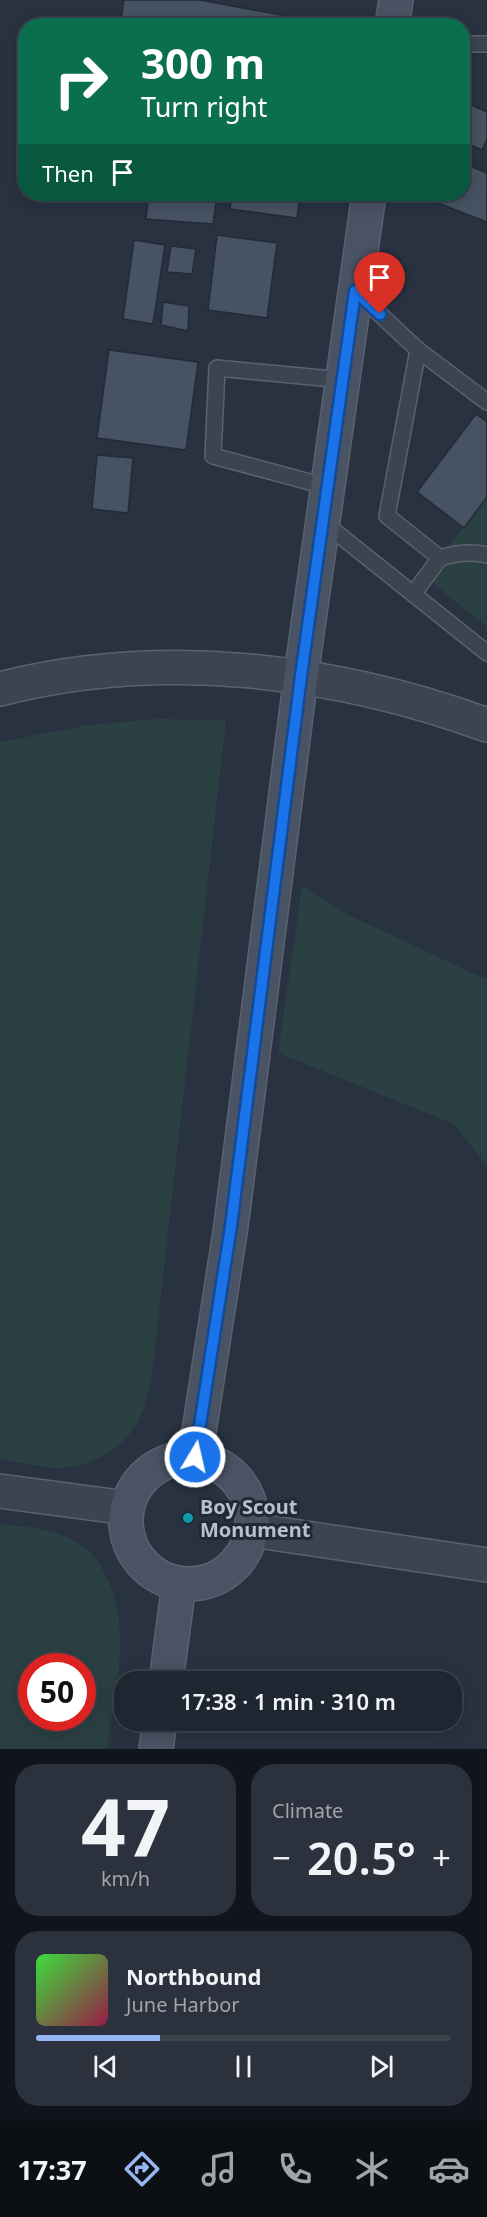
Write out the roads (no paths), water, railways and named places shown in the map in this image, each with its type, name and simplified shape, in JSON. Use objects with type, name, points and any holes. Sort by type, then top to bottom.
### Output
[{"type":"main road","points":[[393,18],[396,0]]},
{"type":"main road","points":[[195,1457],[231,1226],[301,676],[368,201]]},
{"type":"main road","points":[[180,1457],[195,1457],[219,1465],[239,1482],[250,1504],[252,1530],[248,1546],[227,1572],[212,1580],[196,1584],[179,1584],[156,1574],[137,1557],[126,1525],[127,1508],[140,1480],[152,1469],[165,1461],[180,1457]]},
{"type":"main road","points":[[167,1671],[179,1584]]},
{"type":"main road","points":[[156,1749],[158,1731]]},
{"type":"street","points":[[0,689],[81,674],[154,669],[228,669],[301,676],[371,689],[440,708],[487,725]]},
{"type":"street","points":[[0,1491],[127,1508]]},
{"type":"street","points":[[252,1530],[487,1565]]},
{"type":"lane","points":[[470,44],[487,44]]},
{"type":"lane","points":[[355,291],[418,350],[487,402]]},
{"type":"lane","points":[[418,350],[387,516],[440,558]]},
{"type":"lane","points":[[328,487],[213,456],[217,368],[343,380]]},
{"type":"lane","points":[[323,522],[487,653]]},
{"type":"lane","points":[[414,593],[440,558],[458,553],[474,552],[487,555]]},
{"type":"place","name":"Boy Scout Monument","points":[[188,1518]]}]
